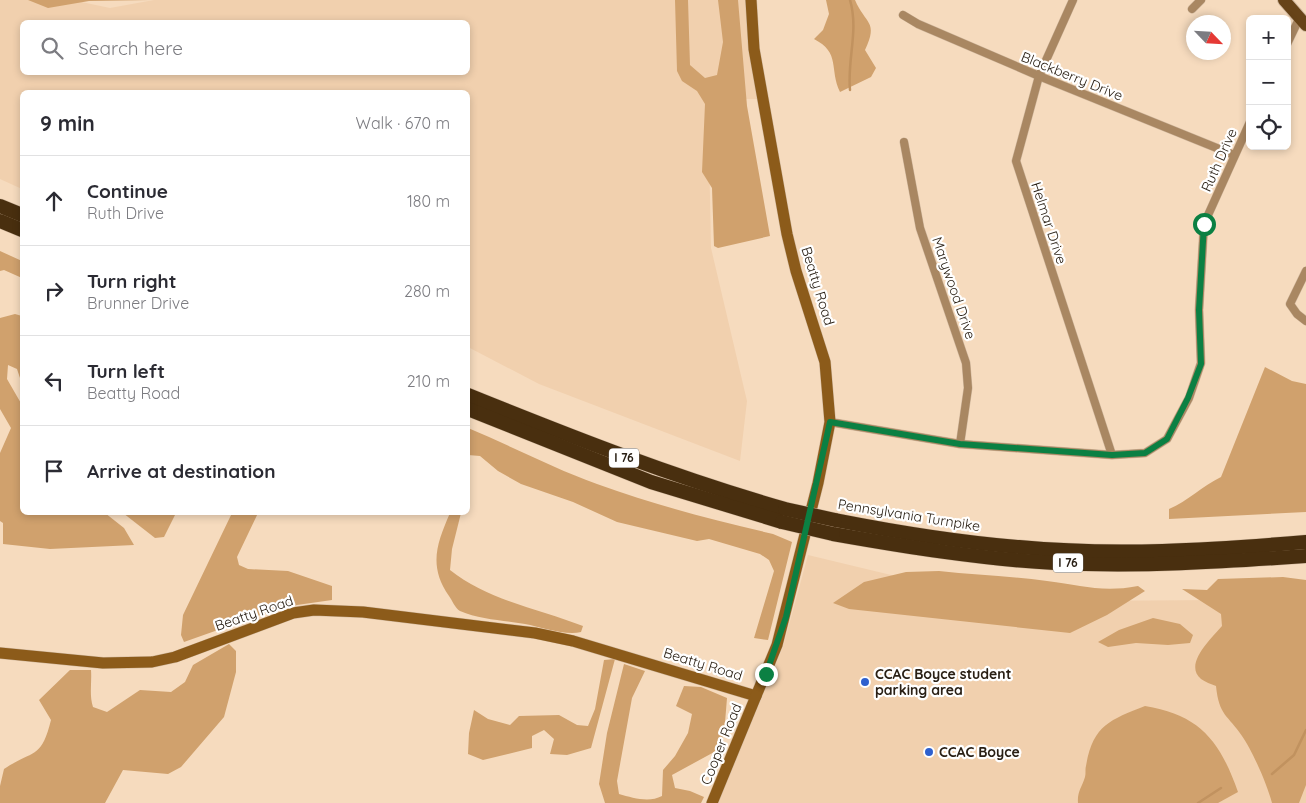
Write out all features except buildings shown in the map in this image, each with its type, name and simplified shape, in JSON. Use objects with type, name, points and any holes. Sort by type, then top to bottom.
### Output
[{"type":"highway","points":[[0,206],[20,215]]},
{"type":"highway","points":[[0,220],[20,229]]},
{"type":"highway","name":"Pennsylvania Turnpike","points":[[470,396],[629,460],[784,515]]},
{"type":"highway","name":"Pennsylvania Turnpike","points":[[470,410],[651,482],[834,527],[962,555],[1056,563],[1172,564],[1306,556]]},
{"type":"highway","name":"Pennsylvania Turnpike","points":[[834,527],[1054,549],[1196,550],[1306,542]]},
{"type":"main road","points":[[1284,0],[1302,22]]},
{"type":"street","name":"Beatty Road","points":[[0,653],[103,663],[152,662],[175,657],[293,613],[314,610],[363,612],[535,633],[573,641],[756,696],[778,645],[786,617],[830,422],[825,362],[796,271],[787,234],[754,49],[751,0]]},
{"type":"street","name":"Helmar Drive","points":[[1073,0],[1039,76],[1016,161],[1112,455]]},
{"type":"street","points":[[1192,10],[1201,0]]},
{"type":"street","name":"Blackberry Drive","points":[[903,16],[1039,76],[1234,155]]},
{"type":"street","points":[[1291,38],[1302,22]]},
{"type":"street","name":"Ruth Drive","points":[[1112,455],[1145,453],[1167,439],[1188,398],[1201,364],[1199,310],[1204,224],[1246,130]]},
{"type":"street","name":"Marywood Drive","points":[[904,142],[920,228],[966,364],[968,388],[960,444]]},
{"type":"street","points":[[1306,271],[1290,304],[1297,314],[1306,321]]},
{"type":"street","points":[[830,422],[960,444],[1112,455]]},
{"type":"street","name":"Cooper Road","points":[[712,803],[756,696]]},
{"type":"shaded area","points":[[0,0],[72,0],[110,8],[154,0],[751,0],[763,99],[708,99],[711,248],[747,401],[740,461],[539,384],[470,348],[470,90],[20,90],[20,188],[0,179]]},
{"type":"shaded area","points":[[28,0],[151,0],[89,1],[48,8]]},
{"type":"shaded area","points":[[675,0],[688,0],[690,65],[705,78],[717,75],[723,42],[718,0],[738,0],[747,106],[770,236],[718,248],[714,246],[712,188],[702,172],[705,104],[697,91],[682,81],[677,71]]},
{"type":"shaded area","points":[[826,0],[855,0],[871,28],[865,50],[876,68],[871,77],[840,92],[831,56],[822,44],[814,39],[823,30],[829,14]]},
{"type":"shaded area","points":[[0,251],[20,260],[20,277],[4,270],[0,271]]},
{"type":"shaded area","points":[[15,314],[20,315],[20,378],[17,369],[8,365],[7,379],[20,402],[20,515],[108,515],[124,528],[134,545],[50,549],[3,544],[3,523],[0,521],[0,453],[11,428],[0,409],[0,318]]},
{"type":"shaded area","points":[[1265,367],[1292,381],[1306,384],[1306,512],[1169,519],[1169,509],[1221,477]]},
{"type":"shaded area","points":[[470,429],[564,471],[619,492],[684,512],[773,534],[792,542],[768,640],[754,638],[774,571],[769,560],[760,554],[709,539],[697,541],[617,522],[573,502],[521,484],[498,471],[480,456],[470,455]]},
{"type":"shaded area","points":[[126,515],[175,515],[164,537],[155,538]]},
{"type":"shaded area","points":[[231,515],[257,515],[237,557],[239,565],[248,569],[288,571],[332,586],[332,600],[297,605],[263,614],[184,642],[181,635],[183,615]]},
{"type":"shaded area","points":[[449,515],[460,515],[452,549],[450,570],[480,589],[514,603],[583,626],[581,632],[561,632],[484,618],[458,610],[438,575],[437,554],[441,534]]},
{"type":"shaded area","points":[[808,555],[941,587],[1076,601],[1216,600],[1306,594],[1306,803],[718,803],[783,647]]},
{"type":"shaded area","points":[[939,571],[1034,579],[1102,589],[1138,586],[1145,591],[1107,615],[1070,633],[849,609],[833,603],[864,582],[906,572]]},
{"type":"shaded area","points":[[1283,577],[1306,580],[1306,785],[1299,803],[1272,803],[1251,751],[1219,704],[1216,686],[1201,679],[1196,673],[1195,666],[1201,651],[1222,626],[1221,614],[1182,589],[1207,590],[1218,579]]},
{"type":"shaded area","points":[[1153,618],[1180,624],[1193,635],[1190,643],[1168,645],[1136,643],[1108,647],[1098,642],[1119,630]]},
{"type":"shaded area","points":[[229,644],[236,651],[236,672],[224,717],[181,767],[168,774],[123,770],[105,803],[0,803],[0,786],[4,769],[35,752],[44,742],[51,720],[39,700],[70,670],[91,670],[93,707],[107,712],[140,690],[171,692],[185,682],[193,665]]},
{"type":"shaded area","points":[[615,659],[591,748],[567,755],[550,754],[554,739],[544,730],[532,736],[532,748],[483,760],[468,754],[469,733],[474,710],[488,719],[510,725],[519,716],[559,715],[577,725],[588,726],[595,709],[604,660]]},
{"type":"shaded area","points":[[624,664],[645,671],[632,698],[617,781],[619,794],[646,799],[662,796],[663,770],[675,756],[688,733],[692,714],[676,706],[684,686],[701,687],[727,698],[724,735],[716,751],[672,775],[675,788],[690,791],[704,797],[701,803],[605,803],[599,784],[607,733]]},
{"type":"shaded area","points":[[1145,706],[1180,716],[1205,733],[1224,758],[1238,792],[1218,803],[1078,803],[1078,796],[1085,777],[1089,752],[1093,741],[1105,726],[1113,720]]},
{"type":"waterway","points":[[850,0],[853,34],[850,90]]},
{"type":"waterway","points":[[1272,774],[1294,755],[1306,730]]},
{"type":"waterway","points":[[1198,803],[1221,788]]},
{"type":"place","name":"CCAC Boyce student parking area","points":[[865,682]]},
{"type":"place","name":"CCAC Boyce","points":[[929,752]]},
{"type":"route","points":[[766,674],[778,645],[786,617],[818,482],[830,422],[960,444],[1112,455],[1145,453],[1167,439],[1188,398],[1201,364],[1199,310],[1204,224]]}]
